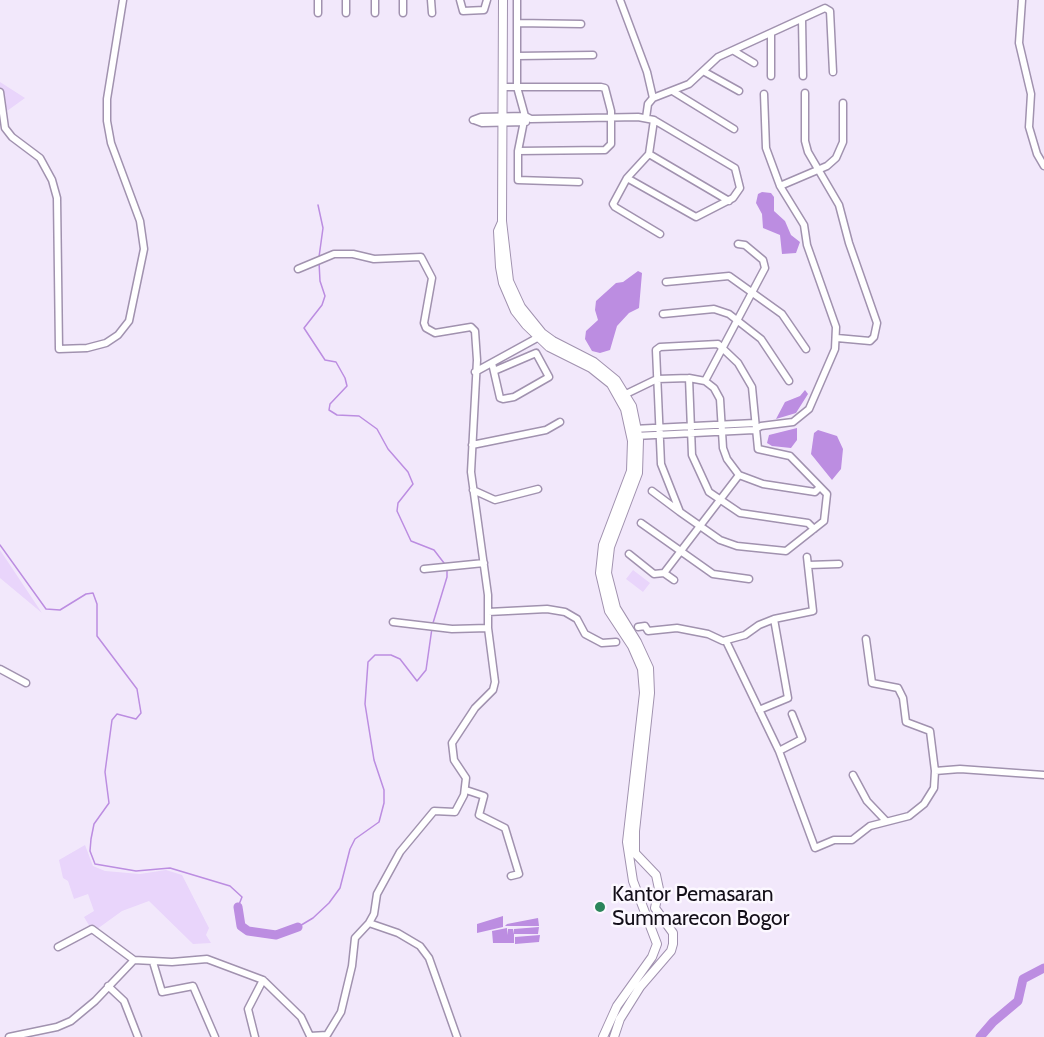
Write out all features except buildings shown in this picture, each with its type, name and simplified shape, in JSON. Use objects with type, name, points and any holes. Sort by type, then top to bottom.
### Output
[{"type":"street","points":[[0,92],[5,128],[12,137],[40,158],[52,180],[57,198],[59,349],[87,348],[106,343],[118,335],[129,321],[144,249],[140,221],[111,143],[107,121],[107,99],[123,0]]},
{"type":"street","points":[[318,0],[318,13]]},
{"type":"street","points":[[346,0],[346,13]]},
{"type":"street","points":[[375,0],[375,13]]},
{"type":"street","points":[[403,0],[403,13]]},
{"type":"street","points":[[432,0],[432,13]]},
{"type":"street","points":[[459,0],[461,9],[484,10],[487,4]]},
{"type":"street","points":[[503,0],[502,221],[509,281],[521,307],[540,335],[555,351],[591,368],[611,384],[625,409],[634,433],[631,471],[603,545],[600,573],[607,605],[638,657],[644,681],[628,830],[633,881],[640,906],[656,938],[656,950],[617,1006],[603,1037]]},
{"type":"street","points":[[517,0],[517,87],[527,119],[518,151],[518,180],[579,182]]},
{"type":"street","points":[[620,0],[647,72],[654,98]]},
{"type":"street","points":[[1022,0],[1019,43],[1031,94],[1029,127],[1037,154],[1044,166]]},
{"type":"street","points":[[646,118],[648,104],[654,98],[690,84],[718,57],[828,8],[833,72]]},
{"type":"street","points":[[802,19],[803,76]]},
{"type":"street","points":[[517,23],[582,24]]},
{"type":"street","points":[[771,33],[771,76]]},
{"type":"street","points":[[734,51],[754,63]]},
{"type":"street","points":[[517,56],[593,55]]},
{"type":"street","points":[[703,71],[739,91]]},
{"type":"street","points":[[503,87],[604,88],[611,118],[609,148],[605,150],[518,151]]},
{"type":"street","points":[[674,92],[734,129]]},
{"type":"street","points":[[805,93],[806,141],[817,170],[839,205],[849,243],[877,322],[874,337],[870,341],[837,338]]},
{"type":"street","points":[[634,433],[793,422],[809,409],[837,338],[804,225],[780,186],[765,148],[764,94]]},
{"type":"street","points":[[780,186],[828,166],[842,151],[843,103]]},
{"type":"street","points":[[503,120],[611,118],[654,120],[735,168],[740,188],[739,193],[729,201],[696,217],[627,178]]},
{"type":"street","points":[[654,120],[649,154],[627,178],[613,204],[660,234]]},
{"type":"street","points":[[649,154],[729,201]]},
{"type":"street","points":[[705,381],[754,293],[765,262],[745,245],[738,244]]},
{"type":"street","points":[[58,947],[92,929],[134,960],[153,962],[207,959],[263,980],[301,1017],[310,1037],[327,1035],[339,1018],[352,966],[355,938],[374,914],[376,894],[404,846],[434,812],[455,812],[466,790],[466,778],[454,760],[452,743],[475,708],[495,687],[484,563],[473,490],[474,328],[435,333],[426,328],[424,323],[432,278],[421,257],[374,259],[353,254],[334,254],[298,269]]},
{"type":"street","points":[[666,282],[729,276],[782,314],[806,349]]},
{"type":"street","points":[[663,314],[714,309],[739,321],[761,339],[789,381]]},
{"type":"street","points":[[475,372],[540,335]]},
{"type":"street","points":[[540,335],[606,370],[626,394],[634,433],[638,473],[610,547],[607,573],[616,608],[649,668],[651,693],[632,854]]},
{"type":"street","points":[[652,491],[699,526],[727,543],[786,551],[824,521],[828,498],[820,487],[790,456],[758,449],[752,387],[738,363],[718,344],[660,347],[656,350],[661,464],[681,512]]},
{"type":"street","points":[[492,363],[500,398],[503,399],[514,397],[549,377],[536,353],[494,371]]},
{"type":"street","points":[[626,394],[657,379],[688,378],[705,381],[714,388],[720,399],[727,459],[739,475],[763,484],[815,492],[820,487]]},
{"type":"street","points":[[688,378],[695,466],[703,485],[719,500],[740,513],[808,523],[814,529]]},
{"type":"street","points":[[472,445],[546,430],[560,422]]},
{"type":"street","points":[[664,573],[739,475]]},
{"type":"street","points":[[473,490],[495,500],[538,489]]},
{"type":"street","points":[[641,523],[712,574],[749,579]]},
{"type":"street","points":[[629,554],[654,573],[664,573],[674,580]]},
{"type":"street","points":[[634,638],[648,631],[676,628],[708,634],[720,641],[745,635],[760,624],[774,619],[813,611],[808,561],[839,564]]},
{"type":"street","points":[[424,569],[484,563]]},
{"type":"street","points":[[488,612],[547,609],[565,612],[577,619],[585,634],[602,643],[616,642]]},
{"type":"street","points":[[759,710],[788,698],[774,619]]},
{"type":"street","points":[[393,621],[432,627],[488,628]]},
{"type":"street","points":[[638,627],[643,626],[648,631]]},
{"type":"street","points":[[726,640],[779,751],[815,848],[834,840],[852,840],[870,826],[885,820],[909,816],[919,810],[934,788],[935,771],[930,731],[906,722],[903,698],[898,688],[872,683],[866,639]]},
{"type":"street","points":[[0,669],[26,683]]},
{"type":"street","points":[[779,751],[802,739],[792,714]]},
{"type":"street","points":[[935,771],[960,770],[1044,776]]},
{"type":"street","points":[[853,775],[867,801],[885,820]]},
{"type":"street","points":[[466,790],[484,796],[479,815],[505,828],[519,874],[511,876]]},
{"type":"street","points":[[614,1037],[620,1019],[640,987],[670,951],[673,933],[657,913],[654,904],[659,889],[656,875],[632,854]]},
{"type":"street","points":[[640,906],[654,904]]},
{"type":"street","points":[[367,925],[398,933],[420,946],[429,958],[457,1037]]},
{"type":"street","points":[[9,1037],[64,1024],[95,1001],[134,960]]},
{"type":"street","points":[[153,962],[162,992],[193,986],[215,1037]]},
{"type":"street","points":[[255,1037],[248,1009],[263,980]]},
{"type":"street","points":[[108,986],[124,1001],[138,1037]]},
{"type":"shaded area","points":[[0,82],[25,98],[0,116]]},
{"type":"shaded area","points":[[771,193],[774,197],[774,211],[785,221],[791,235],[800,242],[796,253],[782,254],[780,235],[763,228],[762,214],[756,203],[758,194]]},
{"type":"shaded area","points":[[638,271],[642,273],[639,308],[629,313],[617,326],[610,350],[600,353],[592,351],[585,339],[586,331],[598,320],[595,310],[596,301],[616,283],[623,282]]},
{"type":"shaded area","points":[[805,390],[808,394],[796,413],[776,419],[785,402],[800,396]]},
{"type":"shaded area","points":[[797,428],[797,440],[791,448],[772,446],[767,443],[769,435]]},
{"type":"shaded area","points":[[818,430],[837,436],[843,449],[841,469],[832,480],[811,454],[814,433]]},
{"type":"shaded area","points":[[0,550],[42,613],[0,578]]},
{"type":"shaded area","points":[[633,570],[650,583],[643,592],[626,579]]},
{"type":"shaded area","points":[[85,845],[93,866],[105,871],[140,874],[166,870],[182,875],[209,928],[206,935],[211,943],[193,944],[149,901],[122,911],[93,932],[84,917],[94,911],[88,894],[74,899],[68,881],[63,878],[59,860]]},
{"type":"shaded area","points":[[503,916],[503,927],[477,933],[477,924]]},
{"type":"shaded area","points":[[538,918],[539,926],[505,926],[507,924]]},
{"type":"shaded area","points":[[539,927],[538,934],[514,934],[514,929]]},
{"type":"shaded area","points":[[507,928],[507,935],[508,929],[513,929],[514,943],[493,943],[492,931]]},
{"type":"shaded area","points":[[540,935],[539,942],[515,944],[515,937]]},
{"type":"waterway","points":[[318,205],[323,228],[319,257]]},
{"type":"waterway","points":[[319,262],[320,281],[325,296],[322,305],[304,328],[325,360],[336,362],[347,386],[330,404],[329,410],[337,415],[359,416],[377,429],[388,449],[408,472],[413,484],[398,503],[397,511],[411,541],[434,550],[444,563]]},
{"type":"waterway","points":[[0,545],[46,609],[60,610],[86,594],[93,593],[97,604],[97,636],[137,689],[141,713],[136,719],[117,714],[112,720],[105,772],[109,803],[94,824],[91,839],[90,851],[95,864],[136,871],[170,868],[230,886],[242,897],[238,907]]},
{"type":"waterway","points":[[433,623],[447,570]]},
{"type":"waterway","points":[[298,927],[313,918],[329,903],[340,888],[350,849],[355,839],[379,822],[384,803],[384,790],[374,760],[365,704],[368,662],[375,655],[391,655],[400,659],[417,681],[426,670],[432,628]]},
{"type":"waterway","points":[[238,907],[241,926],[248,931],[276,935],[298,927]]},
{"type":"waterway","points":[[980,1037],[993,1022],[1018,1001],[1023,979],[1044,968]]},
{"type":"place","name":"Kantor Pemasaran Summarecon Bogor","points":[[600,907]]}]
